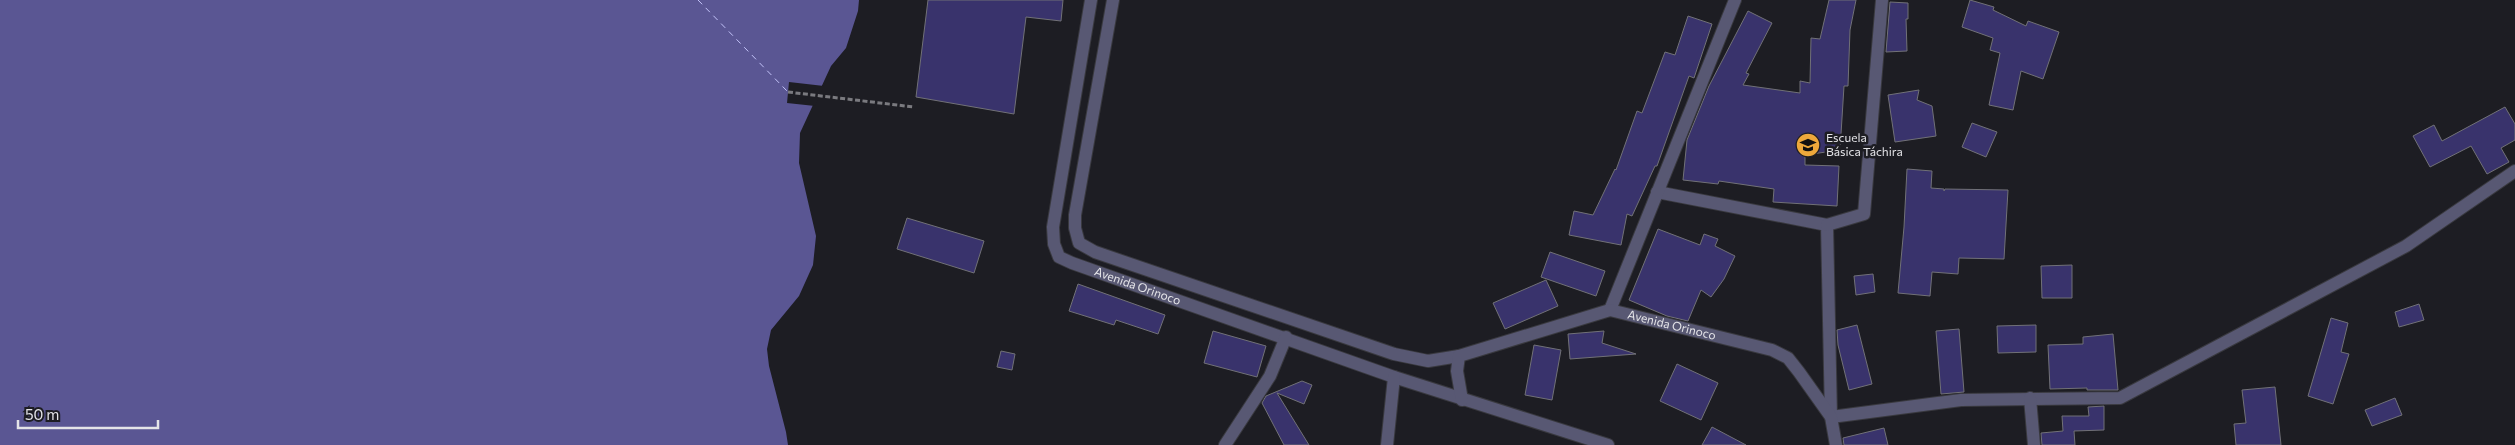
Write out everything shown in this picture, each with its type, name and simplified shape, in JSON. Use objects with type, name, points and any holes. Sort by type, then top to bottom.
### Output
[{"type":"street","name":"Avenida Orinoco","points":[[1091,0],[1053,227],[1054,244],[1059,257],[1394,377],[1608,445]]},
{"type":"street","name":"Avenida Orinoco","points":[[1113,0],[1076,215],[1075,228],[1079,243],[1095,252],[1394,354],[1428,361],[1459,356],[1610,310],[1772,350],[1788,358],[1831,417],[1836,445]]},
{"type":"street","points":[[1610,310],[1735,0]]},
{"type":"street","points":[[1657,192],[1827,225],[1864,214],[1882,0]]},
{"type":"street","points":[[1827,225],[1831,417],[1961,400],[2120,398],[2406,246],[2515,171]]},
{"type":"street","points":[[1225,445],[1270,376],[1286,337]]},
{"type":"street","points":[[1459,356],[1457,371],[1462,400]]},
{"type":"street","points":[[1387,445],[1394,377]]},
{"type":"street","points":[[2030,398],[2034,445]]},
{"type":"path","points":[[788,92],[914,107]]},
{"type":"shaded area","points":[[0,0],[859,0],[858,11],[846,48],[831,66],[800,133],[799,163],[816,236],[813,265],[799,296],[771,330],[767,349],[769,366],[788,445],[0,445]]},
{"type":"pier","points":[[789,82],[824,86],[815,106],[787,103]]},
{"type":"building","points":[[928,0],[1063,0],[1061,21],[1026,17],[1014,114],[916,97]]},
{"type":"building","points":[[1829,0],[1856,0],[1850,30],[1848,86],[1844,86],[1840,150],[1805,155],[1805,165],[1839,166],[1837,206],[1773,202],[1774,189],[1719,181],[1718,184],[1683,180],[1687,140],[1709,86],[1748,11],[1772,23],[1746,73],[1749,74],[1743,85],[1800,93],[1800,81],[1810,83],[1811,38],[1820,39]]},
{"type":"building","points":[[1970,0],[1994,7],[1993,10],[2026,26],[2028,21],[2059,32],[2043,79],[2021,71],[2013,110],[1989,105],[2000,53],[1990,50],[1993,38],[1962,27]]},
{"type":"building","points":[[1890,2],[1908,3],[1908,19],[1906,19],[1907,51],[1886,52]]},
{"type":"building","points":[[1688,16],[1712,24],[1694,78],[1689,76],[1657,166],[1655,166],[1632,216],[1627,214],[1621,245],[1569,235],[1574,211],[1593,215],[1616,170],[1637,111],[1642,113],[1665,52],[1675,55]]},
{"type":"building","points":[[1919,90],[1917,100],[1932,106],[1936,136],[1895,142],[1888,95]]},
{"type":"building","points":[[2505,107],[2515,124],[2515,140],[2501,148],[2509,162],[2487,174],[2471,146],[2430,167],[2413,136],[2434,125],[2442,141]]},
{"type":"building","points":[[1972,123],[1997,132],[1986,157],[1962,147]]},
{"type":"building","points":[[1907,169],[1932,171],[1931,188],[1944,189],[1944,191],[1945,189],[2008,190],[2004,259],[1959,258],[1958,274],[1932,272],[1930,296],[1898,293]]},
{"type":"building","points":[[907,218],[984,241],[974,273],[897,249]]},
{"type":"building","points":[[1658,229],[1700,245],[1704,234],[1718,239],[1715,246],[1735,256],[1724,279],[1711,297],[1701,290],[1688,321],[1667,316],[1629,300]]},
{"type":"building","points":[[1550,252],[1605,271],[1596,296],[1541,277]]},
{"type":"building","points":[[2072,265],[2072,298],[2042,298],[2041,266]]},
{"type":"building","points":[[1873,274],[1875,292],[1856,295],[1854,276]]},
{"type":"building","points":[[1546,280],[1558,306],[1505,329],[1493,303]]},
{"type":"building","points":[[1078,284],[1165,315],[1158,334],[1116,320],[1114,325],[1069,311]]},
{"type":"building","points":[[2419,304],[2424,320],[2399,327],[2395,312]]},
{"type":"building","points":[[2331,318],[2348,323],[2341,352],[2349,354],[2333,404],[2308,396]]},
{"type":"building","points":[[1857,325],[1872,384],[1849,390],[1838,345],[1837,330]]},
{"type":"building","points":[[2036,325],[2036,352],[1998,353],[1997,326]]},
{"type":"building","points":[[1959,329],[1964,392],[1941,394],[1936,331]]},
{"type":"building","points":[[1213,331],[1266,346],[1257,377],[1204,363]]},
{"type":"building","points":[[1604,331],[1602,343],[1636,354],[1570,359],[1568,334]]},
{"type":"building","points":[[2113,334],[2118,390],[2087,390],[2087,388],[2050,389],[2048,345],[2083,344],[2083,337]]},
{"type":"building","points":[[1534,345],[1561,350],[1552,400],[1525,395]]},
{"type":"building","points":[[1001,351],[1015,354],[1012,370],[997,367]]},
{"type":"building","points":[[1677,364],[1718,383],[1701,420],[1660,401]]},
{"type":"building","points":[[1302,381],[1312,385],[1304,404],[1277,393],[1309,445],[1284,445],[1262,403],[1266,396]]},
{"type":"building","points":[[2275,387],[2281,445],[2236,445],[2234,424],[2246,423],[2242,390]]},
{"type":"building","points":[[2395,398],[2402,415],[2372,426],[2365,410]]},
{"type":"building","points":[[2104,406],[2104,430],[2074,431],[2075,445],[2042,445],[2041,433],[2063,431],[2062,416],[2089,416],[2088,407]]},
{"type":"building","points":[[1712,427],[1746,445],[1702,445]]},
{"type":"building","points":[[1884,428],[1888,445],[1844,445],[1843,438]]},
{"type":"ferry route","points":[[698,0],[788,92]]},
{"type":"place","name":"Escuela Básica Táchira","points":[[1808,145]]}]
